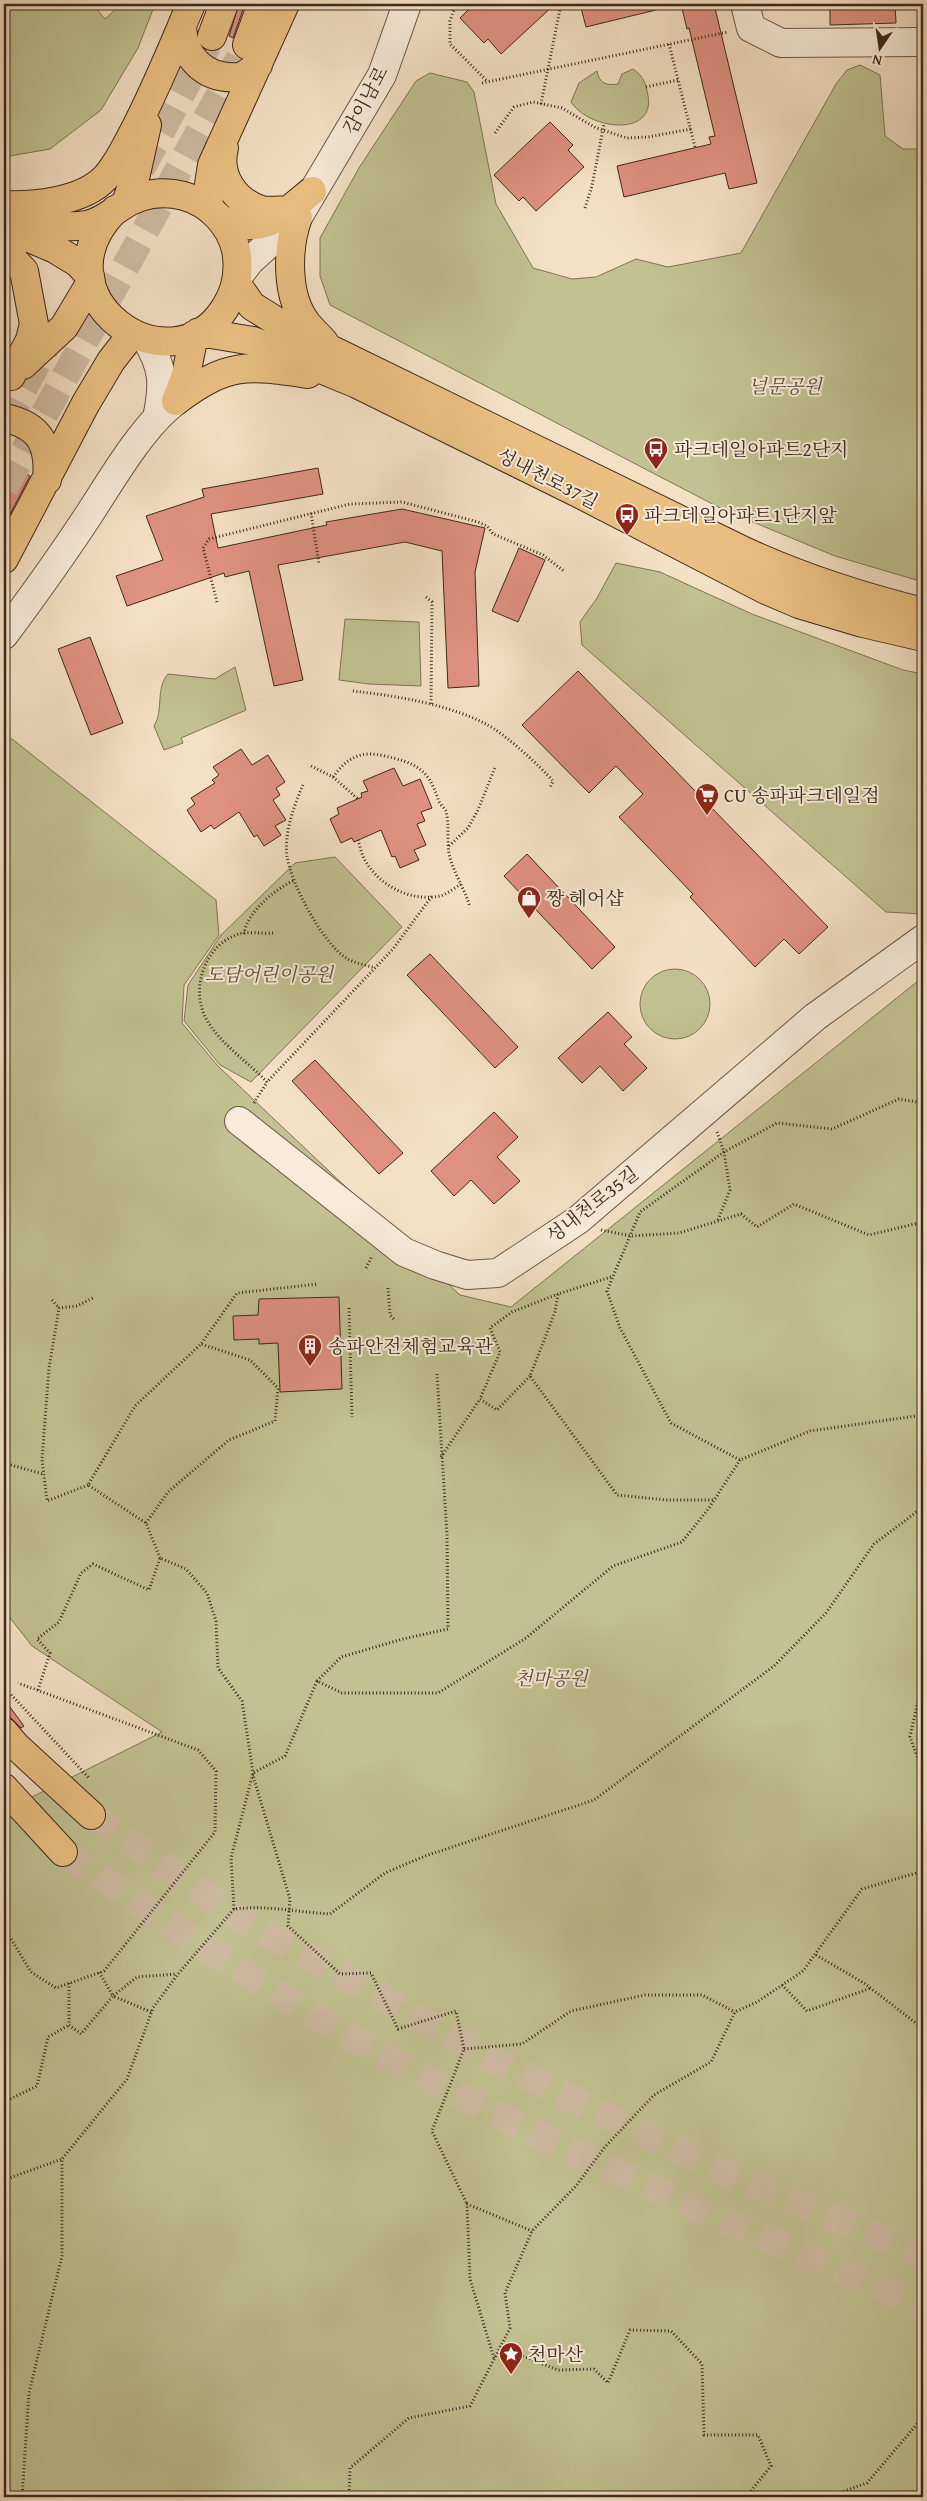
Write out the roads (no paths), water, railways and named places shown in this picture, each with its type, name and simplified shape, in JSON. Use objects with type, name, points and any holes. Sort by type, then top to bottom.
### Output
[{"type":"main road","points":[[212,36],[224,4]]},
{"type":"main road","points":[[262,4],[252,55],[223,152],[224,176],[230,188],[247,204],[262,210],[293,213]]},
{"type":"main road","points":[[187,15],[182,41],[188,53],[201,68],[218,75],[239,77],[285,4]]},
{"type":"main road","points":[[4,205],[27,206],[56,202],[86,190],[104,179],[122,154],[154,92],[187,15]]},
{"type":"main road","points":[[7,380],[64,327],[91,279],[90,258],[94,240],[103,224],[121,207],[136,174],[154,92]]},
{"type":"main road","points":[[4,226],[78,262],[91,279],[103,309],[116,323],[139,336],[170,341],[196,333],[223,311],[237,280],[238,260],[234,242],[207,197],[212,165],[233,118]]},
{"type":"main road","points":[[4,219],[15,218],[62,226],[87,225],[149,194],[174,194],[190,198],[237,225],[259,226],[293,213]]},
{"type":"main road","points":[[293,213],[291,240],[292,283],[297,304],[307,324],[331,348]]},
{"type":"main road","points":[[4,250],[24,271],[34,324],[30,340],[7,380]]},
{"type":"main road","name":"성내천로37길","points":[[237,280],[244,297],[262,313],[603,493],[766,590],[800,604],[863,623],[923,637]]},
{"type":"main road","points":[[167,409],[186,374],[196,333]]},
{"type":"main road","name":"성내천로37길","points":[[196,333],[253,341],[357,384],[603,493],[778,566],[876,601],[923,612]]},
{"type":"main road","points":[[4,559],[86,403],[111,361],[139,336]]},
{"type":"main road","points":[[167,409],[212,378],[235,369],[271,369],[357,384]]},
{"type":"main road","points":[[4,418],[20,421],[37,435],[42,442],[47,450],[49,459],[46,482]]},
{"type":"main road","points":[[4,1732],[16,1746],[90,1815]]},
{"type":"main road","points":[[4,1788],[63,1852]]},
{"type":"street","name":"감이남로","points":[[293,213],[312,190],[382,75],[407,4]]},
{"type":"street","points":[[748,16],[781,43],[923,42]]},
{"type":"street","points":[[237,280],[250,261],[293,213]]},
{"type":"street","points":[[4,636],[49,575],[118,471],[167,409],[161,400],[162,372],[157,358],[139,336]]},
{"type":"street","name":"성내천로35길","points":[[239,1121],[404,1252],[435,1266],[466,1275],[498,1273],[570,1225],[815,1017],[923,939]]},
{"type":"tunnel","points":[[141,169],[212,36]]},
{"type":"tunnel","points":[[4,488],[247,45]]},
{"type":"tunnel","points":[[4,425],[47,344]]},
{"type":"tunnel","points":[[91,1815],[239,1918],[492,2059],[708,2166],[923,2255]]},
{"type":"tunnel","points":[[63,1852],[287,1999],[432,2081],[570,2150],[781,2245],[923,2306]]},
{"type":"place","name":"파크데일아파트2단지","points":[[656,470]]},
{"type":"place","name":"파크데일아파트1단지앞","points":[[627,536]]},
{"type":"place","name":"CU 송파파크데일점","points":[[707,816]]},
{"type":"place","name":"짱 헤어샵","points":[[529,919]]},
{"type":"place","name":"송파안전체험교육관","points":[[310,1367]]},
{"type":"place","name":"천마산","points":[[511,2375]]},
{"type":"park label","name":"널문공원","points":[[785,386]]},
{"type":"park label","name":"도담어린이공원","points":[[269,974]]},
{"type":"park label","name":"천마공원","points":[[551,1678]]}]
